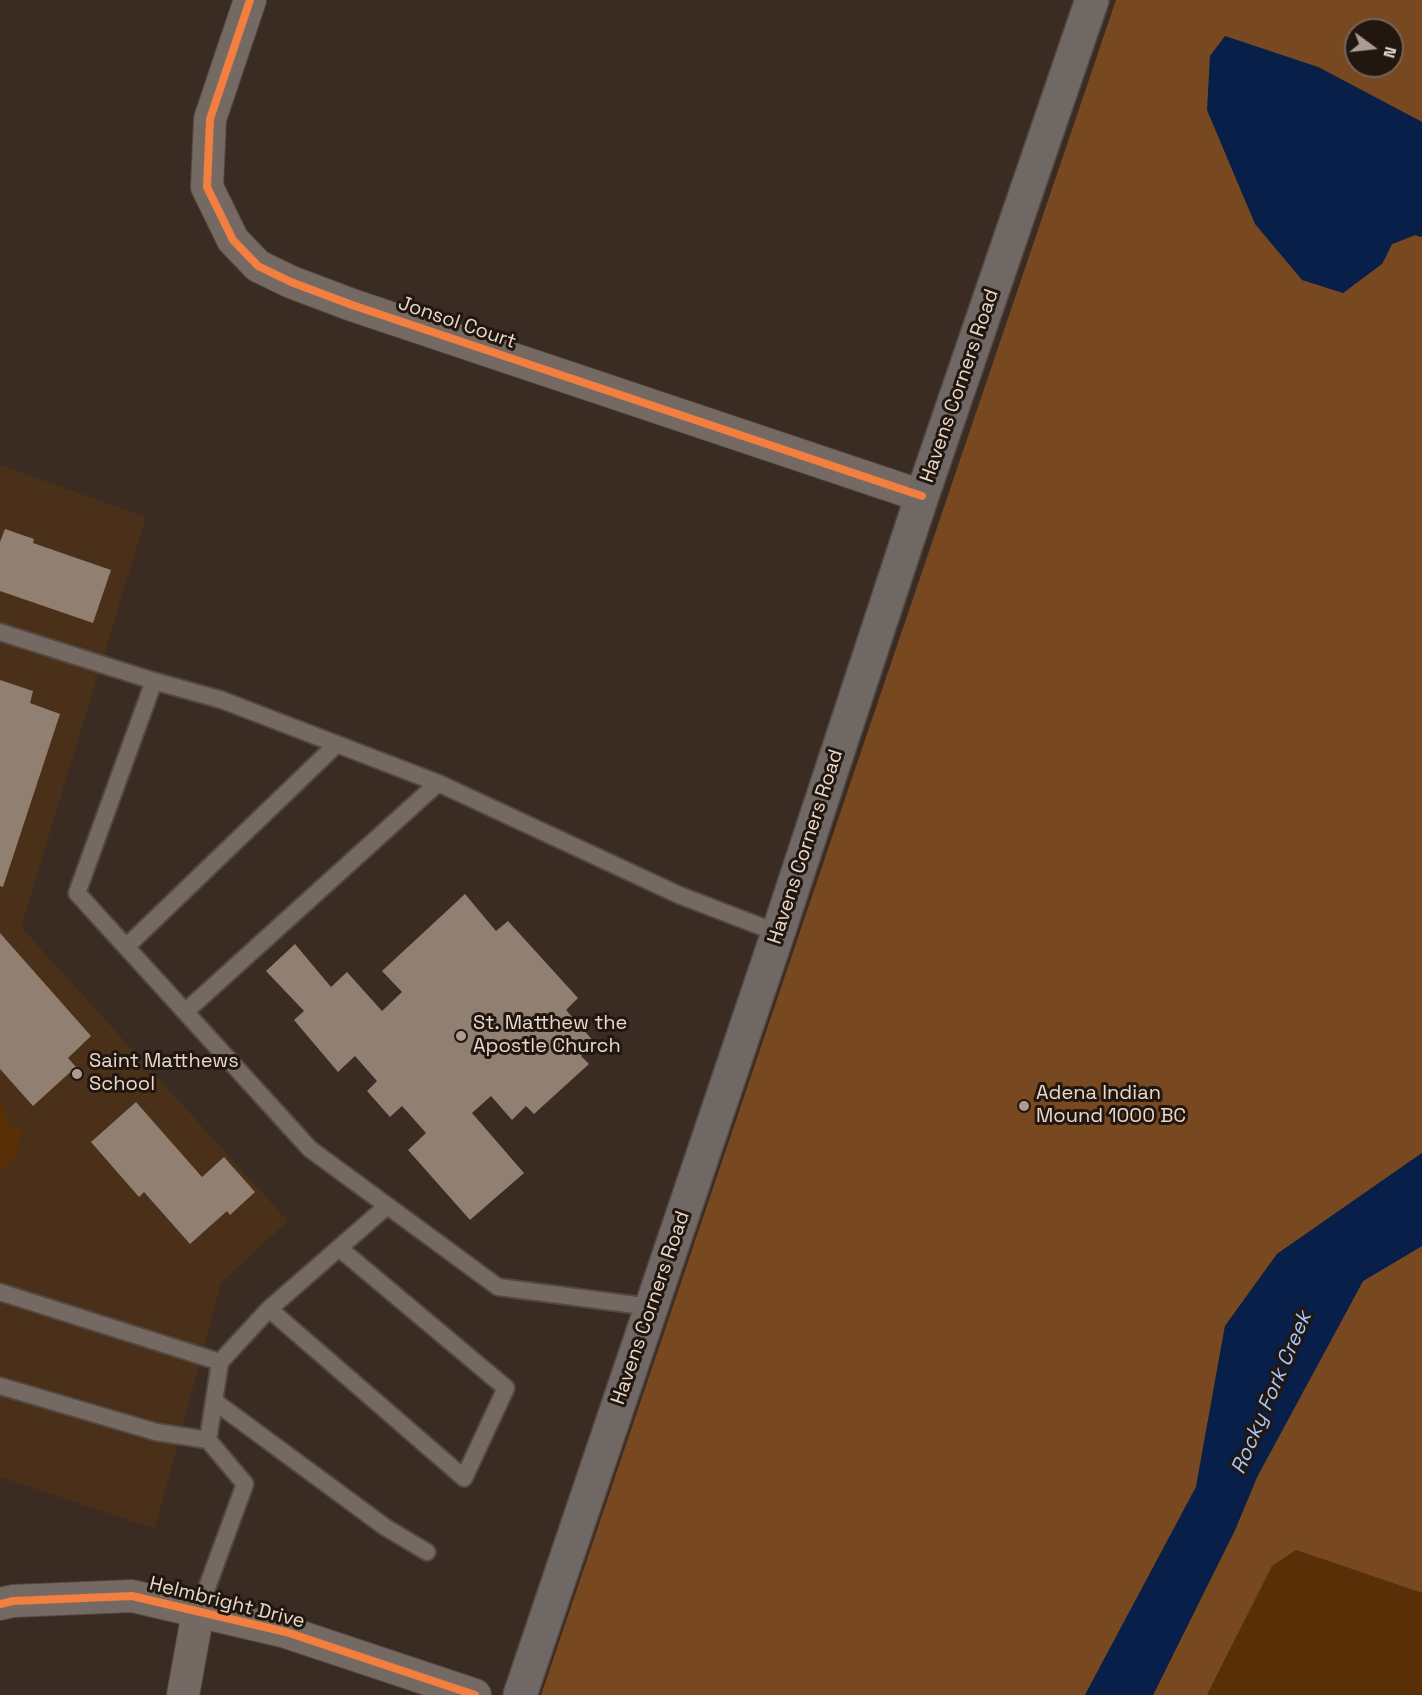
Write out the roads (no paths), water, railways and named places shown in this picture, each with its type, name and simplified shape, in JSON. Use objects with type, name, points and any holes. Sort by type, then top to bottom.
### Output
[{"type":"main road","name":"Havens Corners Road","points":[[520,1695],[778,933],[922,496],[1092,0]]},
{"type":"street","name":"Jonsol Court","points":[[250,0],[210,120],[207,187],[232,240],[258,266],[291,282],[351,305],[922,496]]},
{"type":"street","name":"Helmbright Drive","points":[[0,1604],[13,1601],[132,1596],[286,1632],[475,1695]]},
{"type":"street","points":[[183,1695],[198,1612]]},
{"type":"lane","points":[[0,633],[222,700],[337,744],[438,783],[679,895],[778,933]]},
{"type":"lane","points":[[154,681],[77,893],[310,1149],[498,1287],[651,1307]]},
{"type":"lane","points":[[126,947],[337,744]]},
{"type":"lane","points":[[185,1012],[438,783]]},
{"type":"lane","points":[[208,1440],[220,1362],[269,1309],[387,1206]]},
{"type":"lane","points":[[269,1309],[464,1478],[506,1388],[339,1248]]},
{"type":"lane","points":[[0,1292],[220,1362]]},
{"type":"lane","points":[[0,1386],[156,1432],[208,1440],[245,1484],[198,1612]]},
{"type":"lane","points":[[214,1401],[385,1527],[427,1551]]},
{"type":"water","points":[[1225,36],[1318,67],[1422,122],[1422,237],[1415,235],[1392,244],[1382,264],[1343,293],[1302,280],[1255,224],[1207,110],[1210,56]]},
{"type":"water","name":"Rocky Fork Creek","points":[[1422,1153],[1422,1246],[1363,1281],[1257,1477],[1235,1530],[1153,1695],[1085,1695],[1196,1487],[1225,1326],[1277,1254]]},
{"type":"place","name":"St. Matthew the Apostle Church","points":[[461,1036]]},
{"type":"place","name":"Saint Matthews School","points":[[77,1074]]},
{"type":"place","name":"Adena Indian Mound 1000 BC","points":[[1024,1106]]}]
